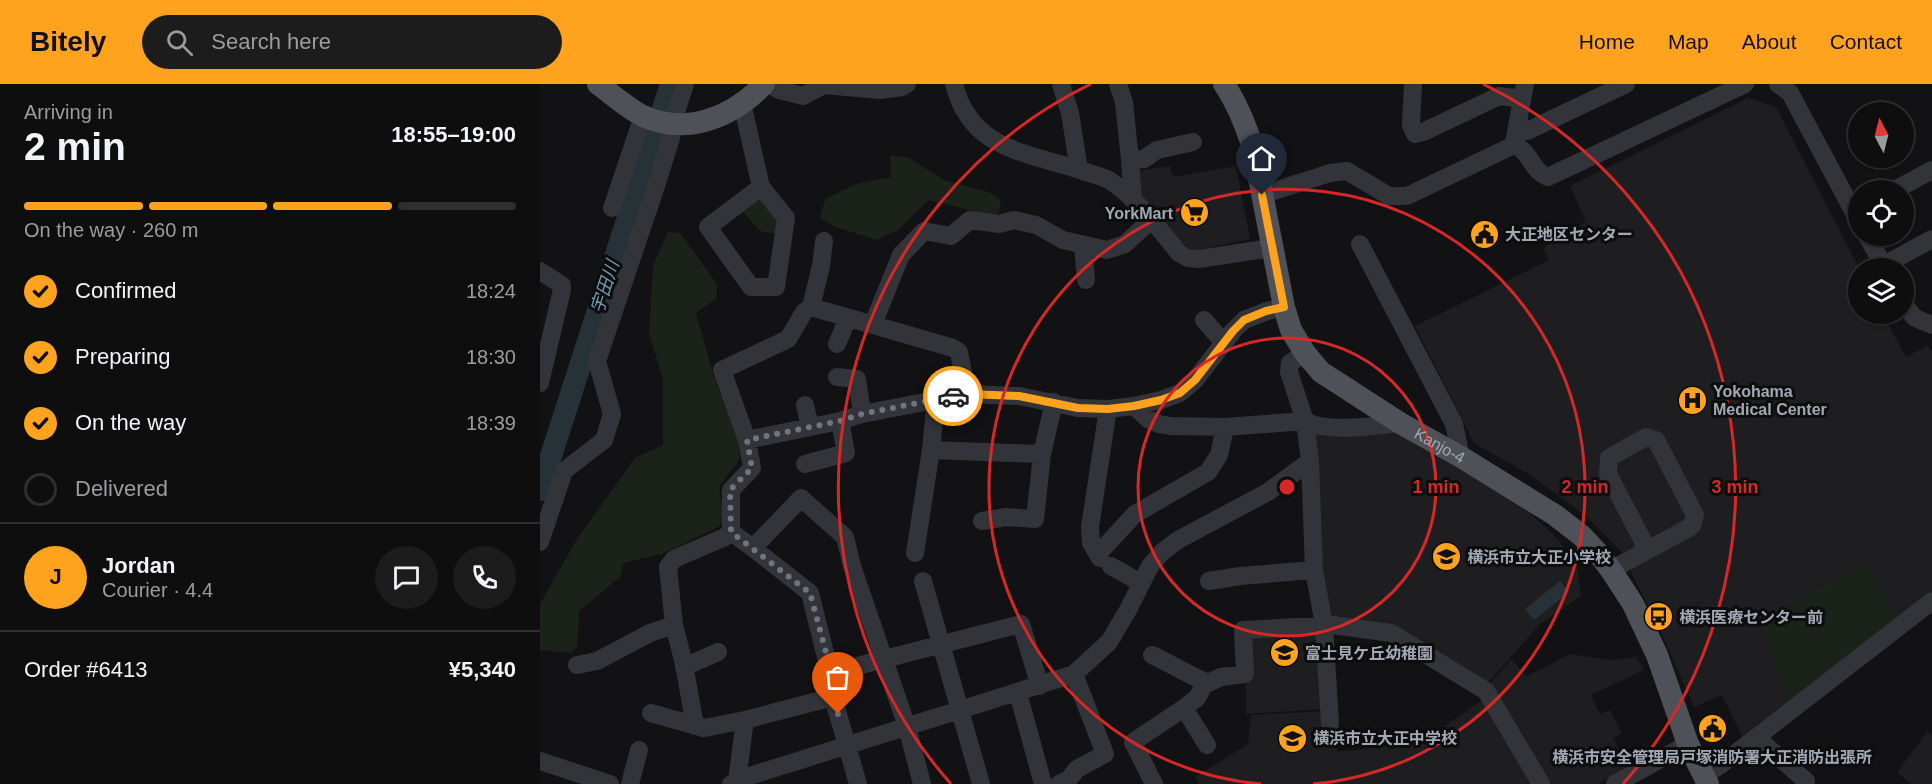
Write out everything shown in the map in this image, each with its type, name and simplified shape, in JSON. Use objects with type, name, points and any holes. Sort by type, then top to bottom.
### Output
[{"type":"main road","points":[[598,84],[623,102],[657,120],[690,124],[730,112],[764,84]]},
{"type":"main road","points":[[609,84],[623,102]]},
{"type":"main road","name":"Kanjo-4","points":[[1225,85],[1248,130],[1284,307],[1291,330],[1305,353],[1321,372],[1400,423],[1555,514],[1582,536],[1611,570],[1634,604],[1652,645],[1688,744],[1706,780]]},
{"type":"street","points":[[612,208],[657,120],[684,84]]},
{"type":"street","points":[[770,84],[779,90],[803,96],[824,85],[880,90],[902,87],[907,84]]},
{"type":"street","points":[[954,84],[958,101],[970,121],[989,138],[1022,154],[1108,180],[1133,200],[1179,254],[1198,259],[1271,248]]},
{"type":"street","points":[[1061,84],[1070,113],[1079,170]]},
{"type":"street","points":[[1118,84],[1124,102],[1133,200]]},
{"type":"street","points":[[1413,84],[1411,125],[1415,134],[1499,96],[1523,91],[1515,139],[1539,173],[1548,177],[1745,84]]},
{"type":"street","points":[[1262,195],[1330,173],[1347,171],[1389,196],[1407,196],[1527,131],[1626,84]]},
{"type":"street","points":[[1778,84],[1790,93],[1848,198]]},
{"type":"street","points":[[742,104],[760,187],[786,218],[776,287],[751,287],[708,227],[760,187]]},
{"type":"street","points":[[540,542],[564,471],[604,440],[612,414],[597,361],[655,189],[657,120]]},
{"type":"street","points":[[1130,160],[1144,159],[1157,150],[1193,142]]},
{"type":"street","points":[[1914,180],[1932,170]]},
{"type":"street","points":[[873,324],[901,255],[924,231],[951,236],[970,220],[999,224],[1014,220],[1036,225],[1063,240],[1107,250],[1125,244],[1151,220]]},
{"type":"street","points":[[1899,258],[1932,239]]},
{"type":"street","points":[[731,532],[730,490],[752,468],[747,440],[722,370],[788,339],[804,312],[811,307],[821,266],[824,241]]},
{"type":"street","points":[[1360,244],[1454,424],[1461,457]]},
{"type":"street","points":[[1083,245],[1086,280]]},
{"type":"street","points":[[540,272],[562,285],[562,290],[540,383]]},
{"type":"street","points":[[811,307],[953,348],[959,352],[967,394]]},
{"type":"street","points":[[747,440],[840,421],[862,414],[967,394],[1019,396],[1078,408],[1108,409],[1134,406],[1180,393],[1195,380],[1244,320],[1284,307]]},
{"type":"street","points":[[1914,317],[1932,325]]},
{"type":"street","points":[[837,344],[848,318]]},
{"type":"street","points":[[1204,320],[1224,343]]},
{"type":"street","points":[[1305,353],[1290,363],[1289,372],[1305,421],[1310,462],[1314,570],[1324,626],[1330,724]]},
{"type":"street","points":[[837,377],[857,379],[862,414]]},
{"type":"street","points":[[915,553],[931,450],[936,399]]},
{"type":"street","points":[[982,521],[1006,517],[1035,519],[1042,454],[1054,402]]},
{"type":"street","points":[[805,405],[810,427]]},
{"type":"street","points":[[1134,406],[1148,419],[1159,424],[1225,427],[1305,421],[1313,426],[1366,428],[1400,423]]},
{"type":"street","points":[[1108,409],[1090,527],[1091,543],[1103,559],[1142,583]]},
{"type":"street","points":[[805,464],[846,453],[840,421]]},
{"type":"street","points":[[1103,559],[1135,514],[1208,472],[1219,455],[1225,427]]},
{"type":"street","points":[[1611,570],[1643,553],[1692,526],[1695,515],[1656,440],[1646,437],[1609,458],[1608,474],[1644,543],[1643,553]]},
{"type":"street","points":[[931,450],[1042,454]]},
{"type":"street","points":[[745,720],[734,782],[1074,674],[1109,642],[1150,566],[1162,552],[1178,540],[1268,492],[1310,462]]},
{"type":"street","points":[[753,548],[801,498],[845,537],[852,566],[907,727],[921,784]]},
{"type":"street","points":[[731,532],[810,593],[830,673],[833,697],[858,784]]},
{"type":"street","points":[[695,726],[674,625],[668,567],[674,559],[725,537],[731,532]]},
{"type":"street","points":[[1209,581],[1314,570]]},
{"type":"street","points":[[923,581],[981,784]]},
{"type":"street","points":[[1706,780],[1755,737],[1932,601]]},
{"type":"street","points":[[830,673],[1021,624],[1040,686]]},
{"type":"street","points":[[577,665],[597,661],[650,633],[674,625]]},
{"type":"street","points":[[1154,784],[1133,742],[1197,698],[1204,685],[1221,677],[1245,675],[1243,630],[1333,625],[1391,633],[1478,685],[1492,699],[1541,784]]},
{"type":"street","points":[[684,667],[718,652]]},
{"type":"street","points":[[1152,655],[1185,674],[1208,683]]},
{"type":"street","points":[[1071,780],[1077,769],[1105,754],[1074,674]]},
{"type":"street","points":[[1018,693],[1043,784]]},
{"type":"street","points":[[651,713],[704,728],[745,720],[833,697]]},
{"type":"street","points":[[1184,708],[1207,745]]},
{"type":"street","points":[[1755,737],[1806,781]]},
{"type":"street","points":[[1619,783],[1688,744]]},
{"type":"street","points":[[630,784],[639,750]]},
{"type":"street","points":[[549,784],[548,764],[610,784]]},
{"type":"shaded area","name":"Yokohama Medical Center","points":[[1748,98],[1776,107],[1854,258],[1848,258],[1848,324],[1888,324],[1906,357],[1928,345],[1932,353],[1932,592],[1897,618],[1761,624],[1787,702],[1742,736],[1722,695],[1694,707],[1657,624],[1620,550],[1586,516],[1530,475],[1474,443],[1415,326],[1549,260],[1543,248],[1586,222],[1570,186]]},
{"type":"shaded area","points":[[890,155],[909,158],[944,180],[989,192],[1001,200],[999,212],[993,216],[929,200],[898,230],[877,240],[836,227],[820,218],[825,199],[856,184],[891,177]]},
{"type":"shaded area","points":[[1170,166],[1173,177],[1236,166],[1250,239],[1198,250],[1182,243],[1138,192],[1136,171]]},
{"type":"shaded area","points":[[758,194],[780,222],[778,234],[761,232],[740,209]]},
{"type":"shaded area","points":[[668,232],[680,233],[717,284],[716,299],[696,313],[713,374],[738,438],[740,459],[719,487],[724,521],[718,527],[662,554],[623,563],[621,576],[579,611],[577,647],[571,653],[540,650],[540,604],[577,539],[635,458],[663,445],[663,379],[649,334],[653,266]]},
{"type":"shaded area","name":"横浜市立大正小学校","points":[[1397,427],[1507,492],[1576,558],[1581,596],[1540,624],[1486,685],[1392,628],[1326,615],[1311,432]]},
{"type":"shaded area","points":[[1864,562],[1897,618],[1787,702],[1760,624]]},
{"type":"shaded area","points":[[1560,581],[1569,592],[1534,620],[1525,609]]},
{"type":"shaded area","points":[[1321,629],[1326,709],[1246,714],[1249,639],[1254,635]]},
{"type":"shaded area","points":[[1570,654],[1611,660],[1636,657],[1644,670],[1591,695],[1600,714],[1610,710],[1622,733],[1613,738],[1631,768],[1597,784],[1543,784],[1487,687],[1511,659],[1527,676]]},
{"type":"shaded area","name":"横浜市立大正中学校","points":[[1487,697],[1536,784],[1199,784],[1195,777],[1248,744],[1251,715],[1325,711],[1333,727],[1337,752],[1391,746],[1398,732],[1417,745]]},
{"type":"shaded area","points":[[1927,732],[1932,736],[1932,784],[1911,784],[1897,772]]},
{"type":"waterway","name":"宇田川","points":[[540,490],[671,84]]},
{"type":"way so far","points":[[838,714],[827,656],[810,593],[731,532],[730,490],[752,468],[747,440],[953,396]]},
{"type":"place","name":"YorkMart","points":[[1194,213]]},
{"type":"place","name":"大正地区センター","points":[[1484,234]]},
{"type":"place","name":"Yokohama Medical Center","points":[[1692,400]]},
{"type":"place","name":"横浜市立大正小学校","points":[[1446,557]]},
{"type":"place","name":"横浜医療センター前","points":[[1658,617]]},
{"type":"place","name":"富士見ケ丘幼稚園","points":[[1284,653]]},
{"type":"place","name":"横浜市安全管理局戸塚消防署大正消防出張所","points":[[1712,729]]},
{"type":"place","name":"横浜市立大正中学校","points":[[1292,738]]},
{"type":"route","points":[[953,396],[967,394],[1019,396],[1078,408],[1108,409],[1134,406],[1180,393],[1195,380],[1244,320],[1284,307],[1262,195]]}]
